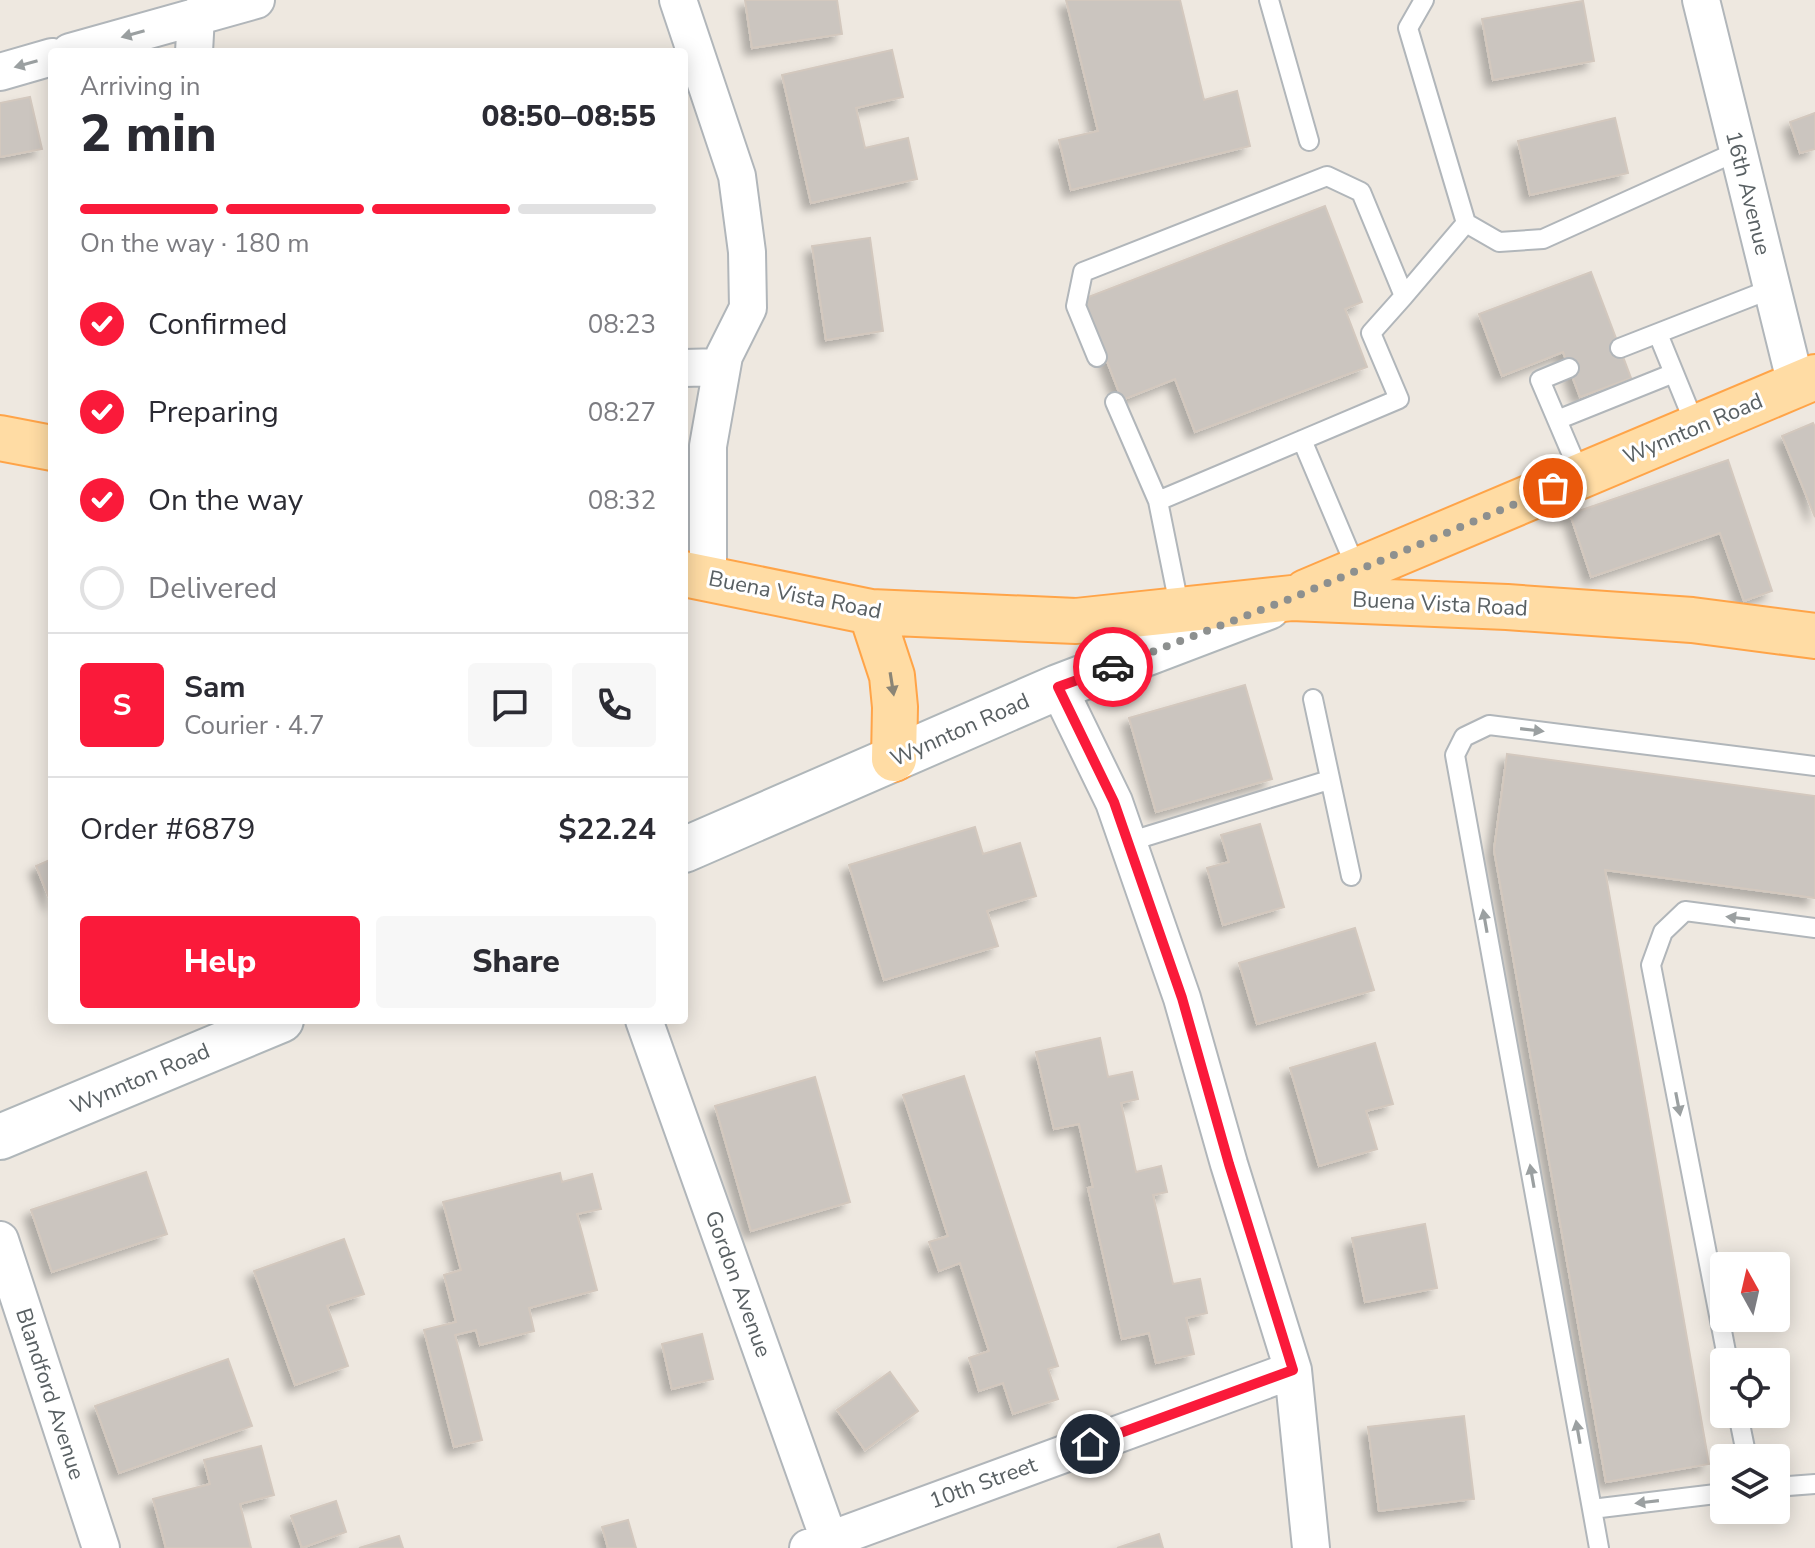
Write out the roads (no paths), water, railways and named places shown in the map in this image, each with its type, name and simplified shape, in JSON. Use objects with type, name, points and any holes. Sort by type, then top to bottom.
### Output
[{"type":"main road","name":"Wynnton Road","points":[[688,848],[1058,687],[1292,598],[1805,381]]},
{"type":"main road","points":[[0,438],[48,447]]},
{"type":"main road","name":"Buena Vista Road","points":[[696,577],[871,612],[1076,621],[1292,598],[1507,607],[1677,619],[1815,636]]},
{"type":"main road","points":[[871,612],[892,676],[894,759]]},
{"type":"main road","name":"Wynnton Road","points":[[0,1137],[271,1024]]},
{"type":"street","points":[[84,48],[256,0]]},
{"type":"street","points":[[678,0],[737,176],[747,252],[748,308],[724,356],[708,446],[696,577]]},
{"type":"street","name":"16th Avenue","points":[[1701,0],[1771,289],[1805,381]]},
{"type":"street","points":[[194,48],[196,16]]},
{"type":"street","points":[[0,72],[48,58]]},
{"type":"street","points":[[688,368],[722,367]]},
{"type":"street","points":[[1058,687],[1114,802],[1182,998],[1229,1164],[1293,1370],[1311,1548]]},
{"type":"street","name":"Gordon Avenue","points":[[645,1024],[823,1545]]},
{"type":"street","name":"Blandford Avenue","points":[[0,1240],[101,1548]]},
{"type":"street","name":"10th Street","points":[[823,1545],[1293,1370]]},
{"type":"lane","points":[[1269,0],[1309,141]]},
{"type":"lane","points":[[1424,0],[1408,28],[1466,223],[1499,242],[1543,239],[1738,151]]},
{"type":"lane","points":[[1097,357],[1076,306],[1083,272],[1327,176],[1361,192],[1404,296]]},
{"type":"lane","points":[[1158,501],[1399,399],[1371,333],[1466,223]]},
{"type":"lane","points":[[1620,348],[1771,289]]},
{"type":"lane","points":[[1658,334],[1696,428]]},
{"type":"lane","points":[[1569,368],[1540,380],[1581,476]]},
{"type":"lane","points":[[1557,420],[1674,373]]},
{"type":"lane","points":[[1115,402],[1158,501],[1180,610]]},
{"type":"lane","points":[[1302,440],[1357,570]]},
{"type":"lane","points":[[1313,699],[1351,876]]},
{"type":"lane","points":[[1599,1548],[1455,755],[1464,737],[1489,725],[1815,766]]},
{"type":"lane","points":[[1128,842],[1329,780]]},
{"type":"lane","points":[[1725,1348],[1651,965],[1663,932],[1685,911],[1815,928]]},
{"type":"lane","points":[[1790,1486],[1815,1484]]},
{"type":"lane","points":[[1592,1509],[1710,1495]]}]
